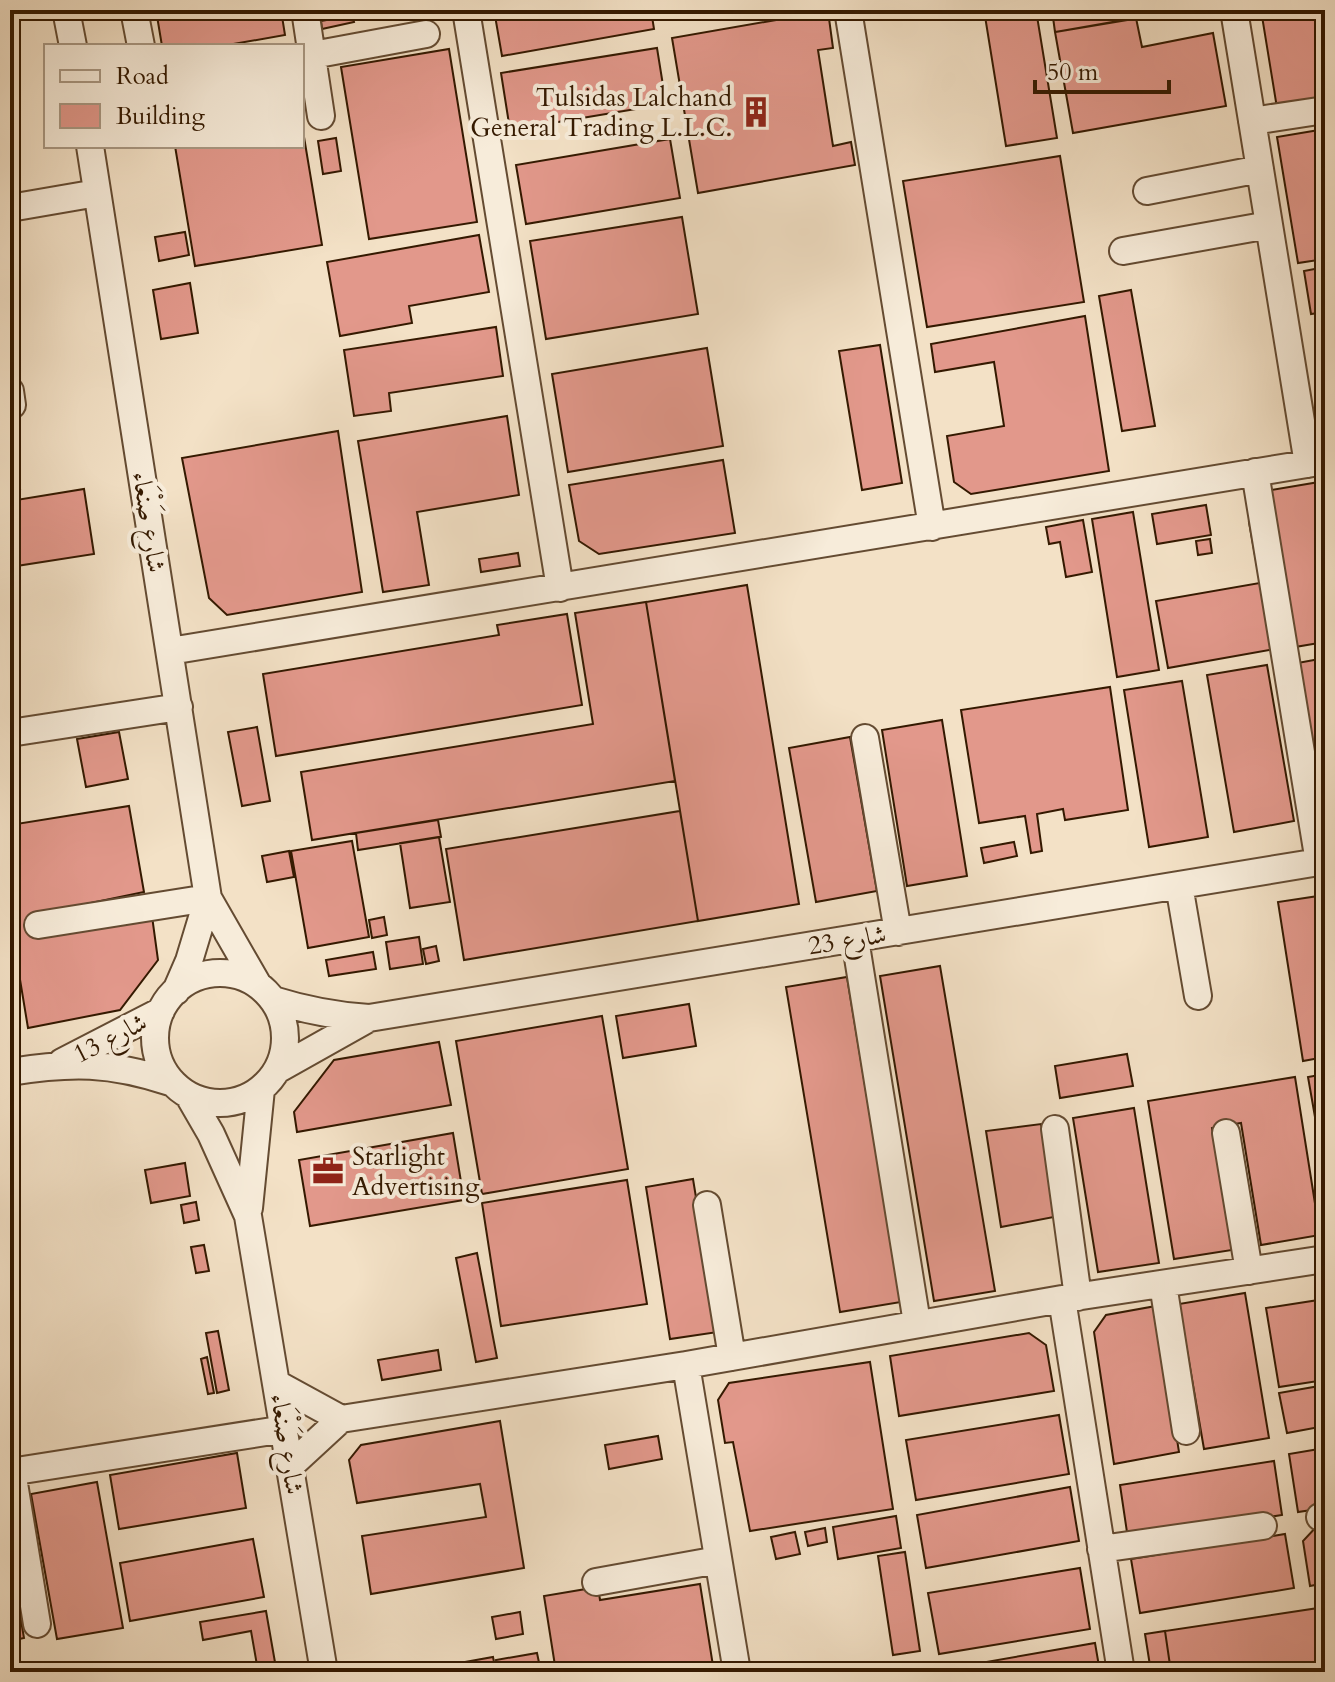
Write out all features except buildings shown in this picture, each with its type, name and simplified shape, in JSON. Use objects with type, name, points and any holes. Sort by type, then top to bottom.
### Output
[{"type":"street","points":[[66,10],[73,44]]},
{"type":"street","points":[[134,10],[141,44]]},
{"type":"street","points":[[305,10],[307,56],[321,116]]},
{"type":"street","points":[[466,10],[560,588]]},
{"type":"street","points":[[848,10],[932,527]]},
{"type":"street","points":[[170,651],[1316,463],[1269,225],[1234,10]]},
{"type":"street","points":[[307,56],[426,34]]},
{"type":"street","points":[[1252,121],[1325,110]]},
{"type":"street","name":"شارع صَنْعَاء","points":[[90,148],[208,898],[265,992]]},
{"type":"street","points":[[1147,191],[1260,169]]},
{"type":"street","points":[[10,208],[97,193]]},
{"type":"street","points":[[1123,251],[1269,225]]},
{"type":"street","points":[[1255,472],[1322,862]]},
{"type":"street","points":[[10,733],[179,707]]},
{"type":"street","points":[[865,738],[898,932]]},
{"type":"street","name":"شارع 23","points":[[265,992],[304,1010],[369,1018],[1322,862]]},
{"type":"street","points":[[1179,885],[1198,996]]},
{"type":"street","points":[[38,925],[208,898]]},
{"type":"street","name":"شارع صَنْعَاء","points":[[168,1001],[189,961],[208,898]]},
{"type":"street","points":[[855,939],[917,1323]]},
{"type":"street","points":[[216,974],[238,976],[265,992],[281,1016],[285,1034],[284,1052],[269,1079],[239,1101],[213,1103],[179,1089],[160,1065],[155,1047],[156,1029],[168,1001],[194,979],[216,974]]},
{"type":"street","name":"شارع 13","points":[[58,1064],[168,1001]]},
{"type":"street","name":"شارع 23","points":[[269,1079],[369,1018]]},
{"type":"street","name":"شارع 13","points":[[10,1072],[58,1064],[105,1065],[138,1071],[179,1089]]},
{"type":"street","name":"شارع صَنْعَاء","points":[[248,1216],[269,1079]]},
{"type":"street","name":"شارع صَنْعَاء","points":[[179,1089],[231,1174],[248,1216],[324,1672]]},
{"type":"street","points":[[1055,1129],[1070,1298],[1101,1549],[1121,1672]]},
{"type":"street","points":[[1226,1133],[1249,1271]]},
{"type":"street","points":[[707,1205],[732,1357]]},
{"type":"street","points":[[290,1466],[341,1419],[686,1365],[1070,1298],[1325,1259]]},
{"type":"street","points":[[1163,1284],[1186,1431]]},
{"type":"street","points":[[686,1365],[737,1672]]},
{"type":"street","points":[[277,1384],[341,1419]]},
{"type":"street","points":[[37,1624],[11,1472],[285,1429]]},
{"type":"street","points":[[1101,1549],[1263,1526]]},
{"type":"street","points":[[596,1582],[718,1560]]},
{"type":"place","name":"Tulsidas Lalchand General Trading L.L.C.","points":[[756,112]]},
{"type":"place","name":"Starlight Advertising","points":[[328,1171]]}]
